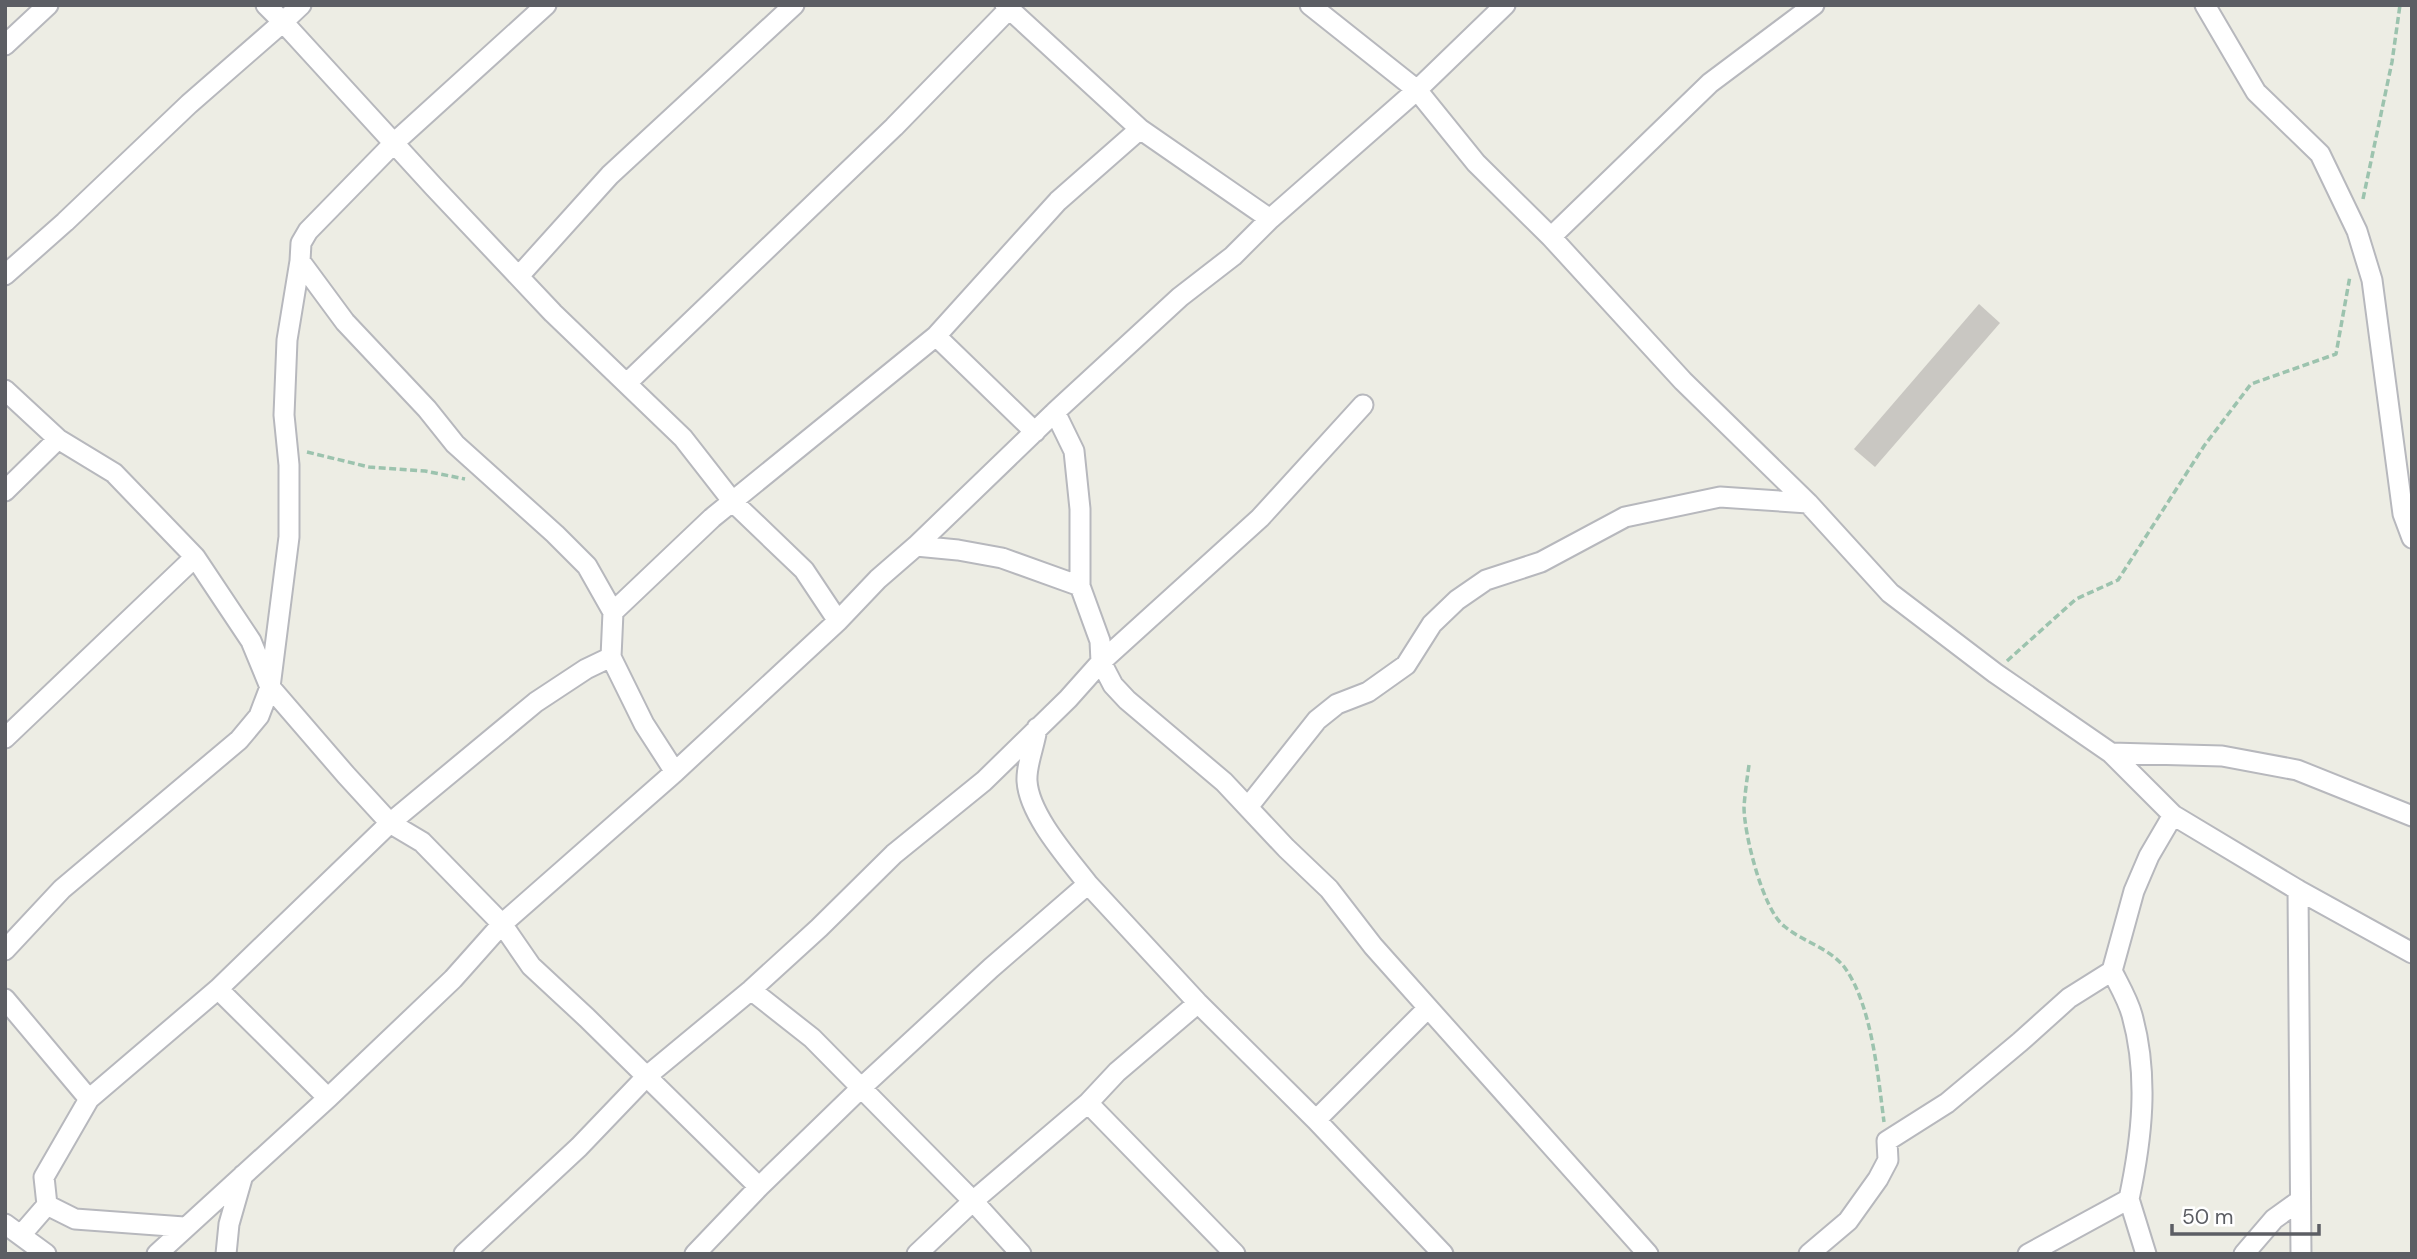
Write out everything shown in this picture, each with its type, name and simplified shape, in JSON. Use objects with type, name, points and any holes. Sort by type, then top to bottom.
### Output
[{"type":"street","points":[[5,45],[48,5]]},
{"type":"street","points":[[266,5],[395,142],[433,187],[682,438],[733,502],[804,570],[838,621]]},
{"type":"street","points":[[5,275],[65,222],[188,104],[301,5]]},
{"type":"street","points":[[5,950],[62,889],[239,740],[259,716],[270,687],[289,537],[289,465],[284,415],[287,340],[301,243],[307,231],[395,142],[546,5]]},
{"type":"street","points":[[519,276],[610,176],[794,5]]},
{"type":"street","points":[[1310,5],[1417,90],[1476,163],[1552,237],[1683,382],[1808,503],[1891,593],[1995,673],[2111,753],[2173,815],[2298,890],[2412,953]]},
{"type":"street","points":[[157,1254],[328,1098],[453,979],[502,924],[675,772],[838,621],[877,579],[916,546],[1055,412],[1180,297],[1233,256],[1270,219],[1417,90],[1505,5]]},
{"type":"street","points":[[1552,237],[1710,83],[1814,5]]},
{"type":"street","points":[[2205,5],[2256,92],[2320,154],[2357,231],[2372,280],[2403,514],[2412,538]]},
{"type":"street","points":[[627,383],[894,127],[1007,7],[1140,129],[1270,219]]},
{"type":"street","points":[[614,612],[712,518],[936,336],[1058,201],[1140,129]]},
{"type":"street","points":[[300,261],[345,322],[427,408],[455,444],[587,566],[614,612],[611,657],[644,724],[675,772]]},
{"type":"street","points":[[936,336],[1035,432]]},
{"type":"street","points":[[5,390],[58,439],[114,473],[195,557],[251,641],[270,687],[390,823],[422,842],[502,924],[531,966],[759,1187]]},
{"type":"street","points":[[464,1254],[579,1147],[647,1076],[751,990],[894,854],[984,780],[1068,699],[1101,662],[1260,518],[1363,405]]},
{"type":"street","points":[[1055,412],[1074,452],[1080,509],[1080,586],[1100,641],[1101,662],[1113,685],[1224,782],[1329,889],[1373,946],[1648,1254]]},
{"type":"street","points":[[5,491],[58,439]]},
{"type":"street","points":[[1248,807],[1317,720],[1337,704],[1368,692],[1406,665],[1432,624],[1457,600],[1486,580],[1541,562],[1625,517],[1720,497],[1808,503]]},
{"type":"street","points":[[916,546],[1002,558],[1080,586]]},
{"type":"street","points":[[5,738],[195,557]]},
{"type":"street","points":[[47,1205],[44,1177],[89,1099],[218,989],[390,823],[536,702],[586,668],[611,657]]},
{"type":"street","points":[[1037,728],[1036,744],[1027,772],[1027,784],[1043,824],[1088,884],[1198,1003],[1316,1119],[1443,1254]]},
{"type":"street","points":[[2111,753],[2222,756],[2297,770],[2412,816]]},
{"type":"street","points":[[2146,1254],[2129,1199],[2136,1165],[2143,1075],[2132,1014],[2112,971],[2134,891],[2149,856],[2173,815]]},
{"type":"street","points":[[695,1254],[759,1187],[861,1088],[991,968],[1088,884]]},
{"type":"street","points":[[2298,890],[2301,1254]]},
{"type":"street","points":[[1809,1254],[1848,1221],[1878,1179],[1888,1160],[1887,1141],[1947,1103],[2068,998],[2112,971]]},
{"type":"street","points":[[218,989],[328,1098]]},
{"type":"street","points":[[751,990],[812,1038],[973,1201],[1021,1254]]},
{"type":"street","points":[[5,999],[89,1099]]},
{"type":"street","points":[[917,1254],[973,1201],[1088,1103],[1117,1072],[1198,1003]]},
{"type":"street","points":[[1316,1119],[1428,1008]]},
{"type":"street","points":[[1088,1103],[1235,1254]]},
{"type":"street","points":[[226,1254],[229,1224],[243,1174]]},
{"type":"street","points":[[2028,1254],[2129,1199]]},
{"type":"street","points":[[2244,1254],[2274,1219],[2299,1201]]},
{"type":"street","points":[[47,1205],[75,1219],[184,1227]]},
{"type":"street","points":[[47,1205],[13,1230],[47,1254]]},
{"type":"path","points":[[2357,231],[2368,167],[2392,62],[2400,5]]},
{"type":"path","points":[[1995,673],[2076,599],[2118,580],[2204,446],[2251,384],[2336,354],[2350,272]]},
{"type":"path","points":[[287,446],[369,467],[425,471],[501,486]]},
{"type":"path","points":[[1749,765],[1744,808],[1746,835],[1763,895],[1782,926],[1818,946],[1844,966],[1860,995],[1875,1060],[1887,1141]]},
{"type":"building","points":[[1979,304],[2000,323],[1875,467],[1854,449]]}]
